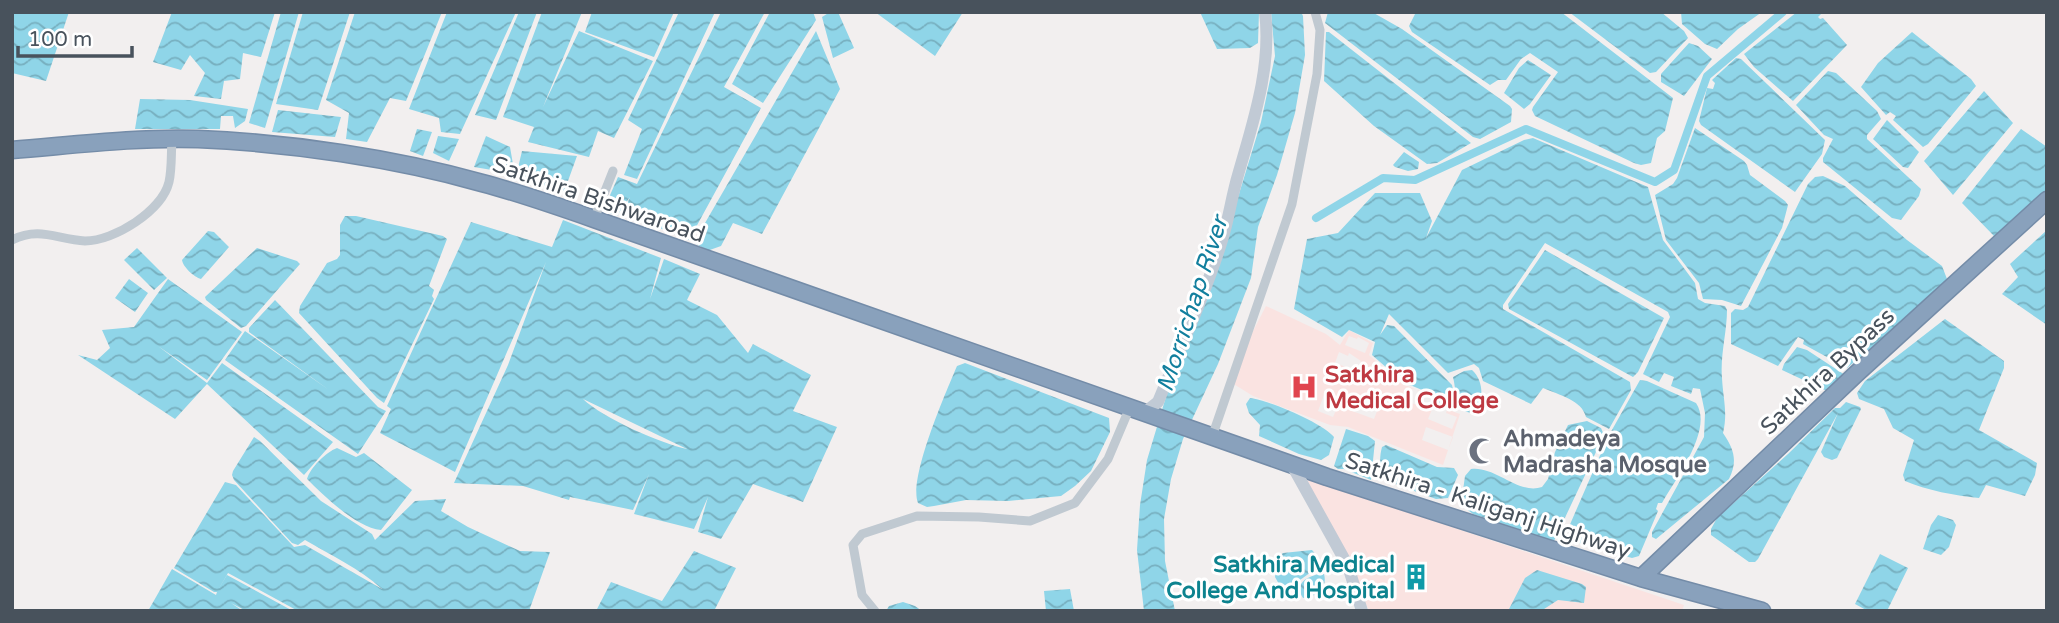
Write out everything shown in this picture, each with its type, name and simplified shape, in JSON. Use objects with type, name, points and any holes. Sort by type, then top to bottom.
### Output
[{"type":"highway","name":"Satkhira Bishwaroad","points":[[12,150],[126,140],[172,140],[266,145],[354,156],[434,171],[483,183],[594,219],[1208,435]]},
{"type":"highway","name":"Satkhira Bypass","points":[[1642,578],[1856,374],[2047,201]]},
{"type":"highway","name":"Satkhira - Kaliganj Highway","points":[[1208,435],[1292,465],[1642,578],[1762,611]]},
{"type":"street","points":[[875,611],[862,595],[853,545],[862,534],[917,516],[1030,521],[1075,503],[1141,411],[1158,402],[1223,236],[1265,66],[1268,35],[1265,12]]},
{"type":"street","points":[[1208,435],[1292,204],[1317,74],[1320,30],[1315,12]]},
{"type":"street","points":[[12,240],[31,233],[85,241],[109,238],[143,217],[159,202],[169,184],[172,140]]},
{"type":"street","points":[[594,219],[613,171]]},
{"type":"street","points":[[1292,465],[1348,566],[1362,611]]},
{"type":"shaded area","name":"Satkhira Medical College","points":[[1266,306],[1326,334],[1340,345],[1349,330],[1373,343],[1369,355],[1403,384],[1416,390],[1408,388],[1404,400],[1427,409],[1432,398],[1422,392],[1433,397],[1432,404],[1460,414],[1452,437],[1426,427],[1422,440],[1448,450],[1443,465],[1348,427],[1330,425],[1253,396],[1232,383],[1249,339]],"holes":[[[1349,336],[1369,343],[1365,353],[1345,345]],[[1339,352],[1348,356],[1349,353],[1361,361],[1357,371],[1335,363]],[[1349,394],[1379,406],[1374,419],[1344,408]],[[1324,395],[1340,401],[1333,417],[1318,411]],[[1433,407],[1447,410],[1446,413],[1457,417],[1452,429],[1428,419]]]},
{"type":"shaded area","points":[[1306,478],[1684,605],[1682,611],[1369,611]]},
{"type":"water","points":[[12,12],[69,12],[46,81],[12,73]]},
{"type":"water","points":[[172,12],[275,12],[261,57],[243,53],[240,79],[224,81],[221,99],[194,96],[205,73],[190,55],[181,70],[153,62]]},
{"type":"water","points":[[281,12],[299,12],[265,128],[249,123]]},
{"type":"water","points":[[303,12],[350,12],[318,110],[276,104]]},
{"type":"water","points":[[355,12],[442,12],[406,101],[390,98],[367,142],[346,139],[349,113],[326,100]]},
{"type":"water","points":[[447,12],[516,12],[460,134],[441,132],[439,118],[409,109]]},
{"type":"water","points":[[519,12],[537,12],[496,120],[475,115]]},
{"type":"water","points":[[542,12],[582,12],[543,107],[579,31],[653,61],[614,138],[598,131],[589,157],[528,142],[534,127],[503,117]]},
{"type":"water","points":[[592,12],[674,12],[654,57],[585,32]]},
{"type":"water","points":[[679,12],[715,12],[637,179],[624,175],[642,129],[628,120]]},
{"type":"water","points":[[721,12],[765,12],[724,87],[761,108],[689,240],[623,213],[630,197],[617,216],[603,211],[618,177],[637,184]]},
{"type":"water","points":[[770,12],[813,12],[816,20],[763,103],[732,84]]},
{"type":"water","points":[[830,12],[838,12],[854,48],[833,58],[822,17]]},
{"type":"water","points":[[875,12],[963,12],[935,56]]},
{"type":"water","points":[[1200,12],[1259,12],[1258,43],[1250,48],[1217,49]]},
{"type":"water","points":[[1271,12],[1301,12],[1303,16],[1305,55],[1295,113],[1258,227],[1251,278],[1218,364],[1183,439],[1171,479],[1164,519],[1165,561],[1175,611],[1144,611],[1137,550],[1147,460],[1168,390],[1224,243],[1261,122],[1275,56]]},
{"type":"water","points":[[1328,12],[1372,12],[1402,29],[1510,106],[1511,122],[1480,139],[1473,137],[1325,23]]},
{"type":"water","points":[[1416,12],[1561,12],[1673,98],[1665,131],[1657,138],[1651,163],[1634,163],[1535,116],[1533,107],[1558,72],[1530,53],[1521,59],[1506,80],[1498,80],[1490,85],[1412,32],[1409,26]]},
{"type":"water","points":[[1569,12],[1661,12],[1684,31],[1688,38],[1656,72],[1650,73]]},
{"type":"water","points":[[1681,12],[1762,12],[1738,29],[1717,49],[1705,44],[1682,24]]},
{"type":"water","points":[[1797,12],[1820,12],[1818,17],[1823,18],[1847,45],[1793,101],[1754,67],[1744,54]]},
{"type":"water","points":[[816,31],[840,89],[762,234],[733,223],[721,246],[707,251],[694,242]]},
{"type":"water","points":[[1326,32],[1471,143],[1437,163],[1427,164],[1374,126],[1324,81]]},
{"type":"water","points":[[1912,32],[1971,79],[1976,86],[1923,147],[1893,120],[1896,116],[1890,112],[1886,115],[1861,87],[1878,63]]},
{"type":"water","points":[[1689,43],[1698,46],[1712,59],[1684,96],[1661,82],[1661,74]]},
{"type":"water","points":[[1736,58],[1741,59],[1825,140],[1822,154],[1795,192],[1699,121],[1707,88],[1713,89],[1715,83],[1712,80]]},
{"type":"water","points":[[1528,60],[1551,75],[1524,109],[1504,93],[1519,68]]},
{"type":"water","points":[[1828,71],[1836,73],[1877,111],[1881,119],[1867,135],[1867,139],[1921,189],[1919,196],[1901,220],[1892,218],[1823,162],[1833,139],[1824,135],[1796,105]]},
{"type":"water","points":[[1984,91],[2013,123],[1953,195],[1924,161]]},
{"type":"water","points":[[140,99],[190,100],[248,109],[245,121],[235,128],[233,116],[221,116],[220,129],[135,129]]},
{"type":"water","points":[[278,110],[341,117],[335,137],[272,132]]},
{"type":"water","points":[[1887,120],[1919,152],[1908,168],[1903,167],[1873,139]]},
{"type":"water","points":[[1695,128],[1744,161],[1750,175],[1788,205],[1782,228],[1741,306],[1722,300],[1703,299],[1699,283],[1666,240],[1655,195],[1673,184],[1677,178]]},
{"type":"water","points":[[417,129],[432,132],[423,156],[410,151]]},
{"type":"water","points":[[2021,129],[2047,147],[2047,191],[1994,236],[1962,203]]},
{"type":"water","points":[[438,136],[459,139],[449,161],[433,153]]},
{"type":"water","points":[[486,136],[510,147],[514,170],[510,173],[474,167]]},
{"type":"water","points":[[1533,138],[1648,187],[1663,240],[1695,283],[1698,299],[1705,303],[1725,306],[1727,310],[1722,369],[1725,412],[1723,433],[1734,455],[1732,473],[1729,479],[1656,539],[1652,537],[1652,532],[1704,437],[1705,413],[1700,389],[1693,388],[1691,394],[1671,386],[1674,377],[1664,373],[1659,382],[1643,374],[1670,317],[1668,312],[1545,243],[1503,305],[1503,309],[1630,382],[1631,390],[1609,429],[1586,417],[1575,402],[1543,388],[1531,404],[1483,381],[1479,368],[1474,364],[1448,373],[1389,314],[1380,335],[1387,325],[1394,326],[1452,385],[1455,399],[1453,409],[1436,404],[1434,395],[1403,382],[1372,355],[1375,342],[1349,330],[1342,337],[1294,309],[1307,239],[1338,233],[1375,193],[1420,193],[1432,221],[1426,238],[1462,170]]},
{"type":"water","points":[[522,151],[577,156],[564,192],[516,176]]},
{"type":"water","points":[[1404,152],[1419,162],[1418,169],[1408,171],[1393,165]]},
{"type":"water","points":[[1823,176],[1845,186],[1907,240],[1942,266],[1947,279],[1946,286],[1847,368],[1803,344],[1804,340],[1798,337],[1778,366],[1731,344],[1731,313],[1735,309],[1743,310],[1748,307],[1808,184],[1815,177]]},
{"type":"water","points":[[345,216],[356,216],[447,239],[429,286],[434,290],[434,299],[384,403],[299,313],[300,306],[327,263],[340,255],[340,225]]},
{"type":"water","points":[[563,220],[661,258],[650,299],[664,259],[700,274],[687,300],[717,315],[748,353],[753,344],[811,375],[793,411],[837,427],[803,502],[753,484],[721,539],[698,532],[708,497],[694,529],[634,514],[649,474],[633,510],[570,497],[569,500],[523,486],[454,483],[508,365],[546,262],[455,472],[380,433],[391,409],[387,406],[471,222],[552,247]],"holes":[[[583,399],[687,449],[632,429]]]},
{"type":"water","points":[[2047,230],[2047,325],[2002,294],[2018,277],[2010,264]]},
{"type":"water","points":[[208,231],[214,232],[229,247],[201,279],[184,266],[182,260]]},
{"type":"water","points":[[137,248],[167,278],[154,290],[124,260]]},
{"type":"water","points":[[257,248],[300,264],[246,326],[241,328],[205,297]]},
{"type":"water","points":[[1545,250],[1664,318],[1638,372],[1633,377],[1509,309],[1508,304]]},
{"type":"water","points":[[129,279],[148,293],[135,312],[115,298]]},
{"type":"water","points":[[168,279],[242,332],[207,380],[158,346],[207,383],[222,363],[333,442],[304,475],[207,384],[175,419],[78,355],[97,360],[110,348],[102,330],[134,327]]},
{"type":"water","points":[[275,300],[378,407],[386,411],[358,454],[225,360],[245,331],[329,390],[249,332],[249,328]]},
{"type":"water","points":[[1945,319],[2004,361],[2004,368],[1979,430],[2037,463],[2035,475],[2025,496],[1986,485],[1979,498],[1970,497],[1932,490],[1905,481],[1903,475],[1914,440],[1893,428],[1884,409],[1859,399],[1857,393],[1865,381]]},
{"type":"water","points":[[1797,347],[1807,350],[1845,375],[1827,391],[1782,370]]},
{"type":"water","points":[[965,363],[1109,418],[1110,432],[1091,471],[1061,496],[1008,501],[966,500],[927,507],[918,503],[918,475],[930,435],[957,366]]},
{"type":"water","points":[[1472,370],[1481,385],[1480,402],[1475,413],[1463,410],[1460,406],[1453,377]]},
{"type":"water","points":[[1640,380],[1696,403],[1700,426],[1691,454],[1662,503],[1658,503],[1658,511],[1639,556],[1632,558],[1579,543],[1570,537],[1568,529],[1608,437]]},
{"type":"water","points":[[1250,398],[1295,413],[1328,431],[1334,437],[1329,455],[1321,460],[1299,454],[1259,436],[1260,425],[1249,413],[1246,404]]},
{"type":"water","points":[[1846,402],[1861,409],[1837,458],[1832,460],[1824,457],[1821,452],[1838,413],[1755,562],[1749,562],[1711,535],[1717,518],[1835,408],[1840,408]]},
{"type":"water","points":[[1587,421],[1601,428],[1604,435],[1554,541],[1473,514],[1461,505],[1465,476],[1471,469],[1489,472],[1524,487],[1542,487],[1548,479],[1555,452],[1568,425]]},
{"type":"water","points":[[1346,429],[1375,441],[1371,480],[1334,466]]},
{"type":"water","points":[[254,437],[321,501],[372,534],[375,540],[415,501],[446,499],[441,511],[468,527],[520,551],[550,552],[529,611],[298,611],[228,573],[218,590],[227,575],[293,611],[246,611],[231,603],[243,611],[148,611],[172,569],[216,595],[217,592],[174,568],[225,482],[236,485],[294,547],[305,545],[382,589],[355,568],[305,540],[298,545],[292,543],[234,480],[233,471]]},
{"type":"water","points":[[1386,445],[1437,467],[1454,468],[1458,475],[1448,498],[1436,499],[1387,481],[1382,473],[1380,460],[1382,447]]},
{"type":"water","points":[[337,448],[356,457],[364,453],[412,490],[381,530],[362,524],[307,479],[319,461]]},
{"type":"water","points":[[1938,515],[1953,520],[1956,525],[1949,547],[1941,555],[1923,549],[1931,525]]},
{"type":"water","points":[[1312,550],[1318,557],[1319,566],[1288,587],[1280,586],[1275,577],[1278,557],[1283,553]]},
{"type":"water","points":[[694,551],[736,568],[714,611],[596,611],[611,582],[662,601]]},
{"type":"water","points":[[1880,554],[1908,568],[1887,611],[1868,611],[1855,604]]},
{"type":"water","points":[[1537,570],[1582,584],[1586,587],[1584,603],[1558,600],[1541,611],[1508,611],[1525,578]]},
{"type":"water","points":[[1324,574],[1323,587],[1316,594],[1303,598],[1300,585],[1309,577]]},
{"type":"water","points":[[1070,589],[1074,611],[1046,611],[1044,591]]},
{"type":"water","points":[[903,602],[922,611],[886,611],[889,606]]},
{"type":"waterway","points":[[1316,218],[1383,178],[1415,180],[1526,129],[1655,182],[1674,170],[1707,76],[1783,12]]},
{"type":"place","name":"Satkhira Medical College","points":[[1304,387]]},
{"type":"place","name":"Ahmadeya Madrasha Mosque","points":[[1482,451]]},
{"type":"place","name":"Satkhira Medical College And Hospital","points":[[1416,577]]},
{"type":"water label","name":"Morrichap River","points":[[1192,304]]}]
